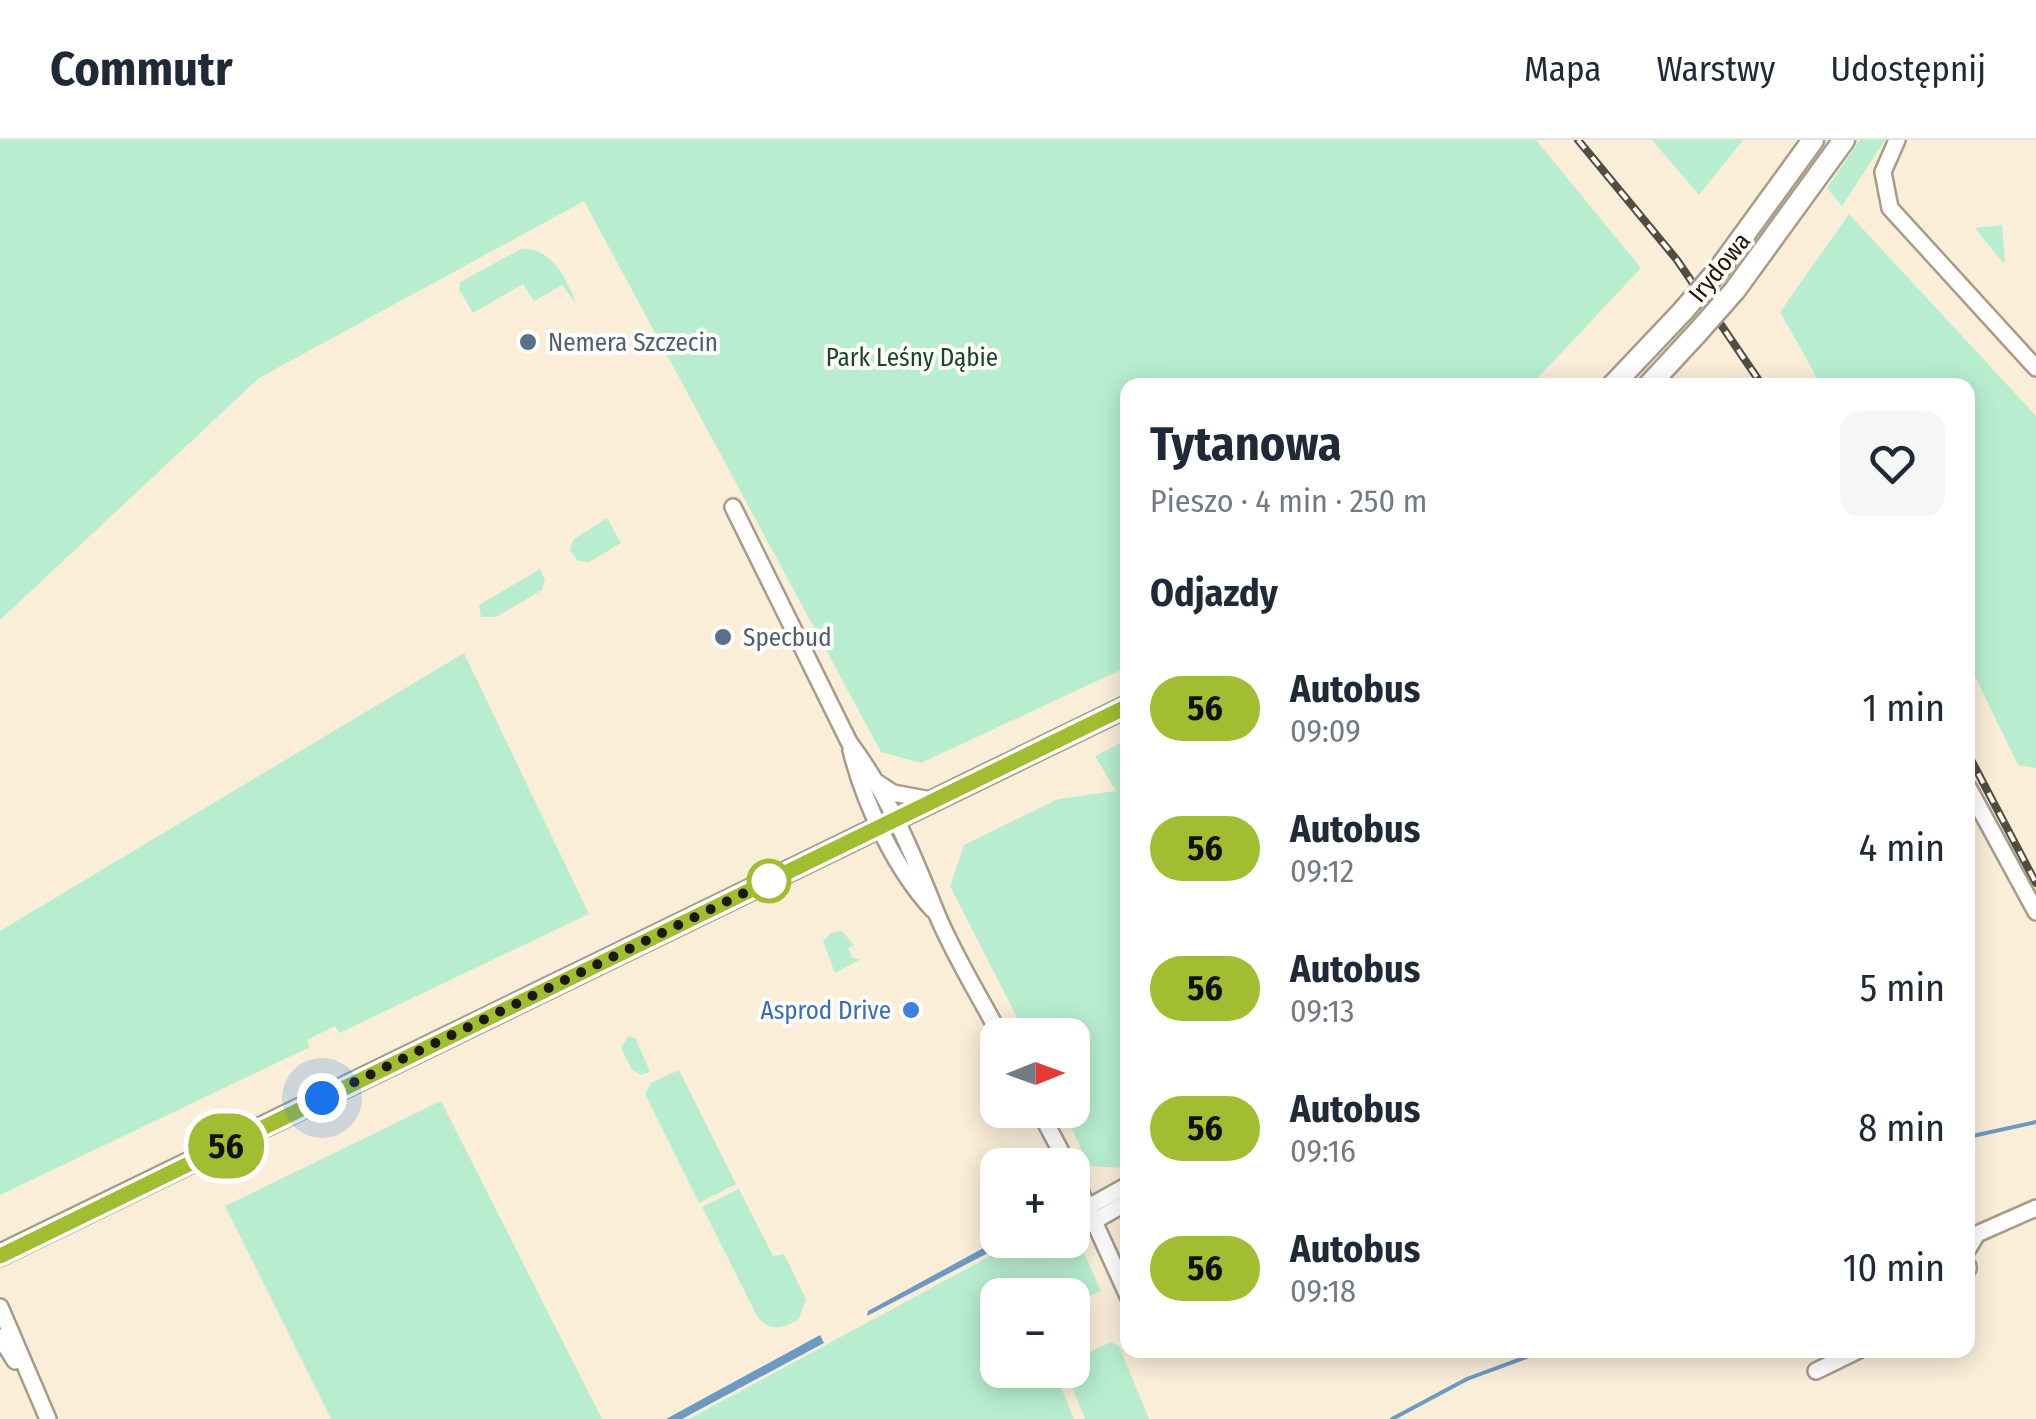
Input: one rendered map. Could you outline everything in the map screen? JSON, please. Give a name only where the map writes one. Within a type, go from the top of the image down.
[{"type":"street","name":"Irydowa","points":[[1619,378],[1720,268],[1813,140]]},
{"type":"street","name":"Irydowa","points":[[1655,378],[1734,290],[1844,140]]},
{"type":"street","points":[[1897,140],[1886,158],[1883,179],[1888,202],[1898,220],[2036,368]]},
{"type":"street","points":[[733,507],[849,742],[874,777],[893,793],[935,800]]},
{"type":"street","points":[[6,1249],[1120,710]]},
{"type":"street","points":[[849,742],[857,776],[889,823]]},
{"type":"street","points":[[874,777],[921,896],[936,913],[991,1018]]},
{"type":"street","points":[[1975,800],[2036,912]]},
{"type":"street","points":[[1093,1213],[1120,1191]]},
{"type":"street","points":[[1093,1213],[1120,1205]]},
{"type":"street","points":[[1090,1207],[1120,1277]]},
{"type":"street","points":[[1975,1238],[2036,1208]]},
{"type":"street","points":[[0,1306],[45,1413]]},
{"type":"street","points":[[0,1337],[45,1413]]},
{"type":"street","points":[[1816,1370],[1842,1358]]},
{"type":"green space","name":"Park Leśny Dąbie","points":[[0,140],[1536,140],[1641,268],[1538,378],[1120,378],[1120,670],[921,763],[881,752],[584,201],[259,378],[0,620]]},
{"type":"green space","points":[[1652,140],[1743,140],[1699,195]]},
{"type":"green space","points":[[1860,140],[1885,140],[1842,206],[1827,188]]},
{"type":"green space","points":[[1849,214],[2036,416],[2036,768],[2018,765],[1975,676],[1975,378],[1817,378],[1780,312]]},
{"type":"green space","points":[[2002,225],[2005,261],[2003,263],[1975,228]]},
{"type":"green space","points":[[521,249],[531,249],[549,258],[563,275],[576,304],[562,285],[534,301],[523,284],[473,313],[459,290],[460,282]]},
{"type":"green space","points":[[607,518],[621,543],[589,562],[578,561],[570,550],[573,540]]},
{"type":"green space","points":[[540,569],[545,580],[542,590],[496,617],[481,617],[479,605]]},
{"type":"green space","points":[[464,653],[589,914],[339,1033],[335,1026],[307,1040],[310,1047],[0,1195],[0,931]]},
{"type":"green space","points":[[1120,744],[1120,1168],[1090,1166],[1090,1148],[1081,1148],[1071,1128],[1090,1128],[1090,1018],[1017,1018],[950,886],[964,845],[1058,799],[1116,791],[1095,756]]},
{"type":"green space","points":[[842,931],[854,945],[848,948],[853,958],[861,959],[835,973],[823,941],[831,933]]},
{"type":"green space","points":[[628,1036],[636,1039],[650,1072],[641,1075],[632,1070],[621,1048]]},
{"type":"green space","points":[[679,1070],[736,1184],[699,1203],[645,1094],[651,1083]]},
{"type":"green space","points":[[441,1101],[602,1419],[331,1419],[225,1206]]},
{"type":"green space","points":[[739,1189],[773,1256],[784,1254],[806,1299],[799,1319],[788,1325],[772,1327],[757,1316],[702,1207]]},
{"type":"green space","points":[[987,1258],[1086,1258],[1101,1291],[1090,1296],[1090,1278],[980,1278],[980,1388],[1061,1388],[1074,1419],[689,1419]]},
{"type":"green space","points":[[1111,1342],[1119,1346],[1120,1358],[1124,1358],[1149,1419],[1085,1419],[1072,1388],[1090,1388],[1090,1351]]},
{"type":"water","points":[[980,1250],[980,1257],[867,1316],[868,1311]]},
{"type":"water","points":[[820,1335],[824,1343],[682,1419],[666,1419]]},
{"type":"waterway","points":[[1975,1135],[2036,1122]]},
{"type":"waterway","points":[[1392,1419],[1467,1379],[1523,1358]]},
{"type":"railway","points":[[1578,140],[1677,260],[1757,378]]},
{"type":"railway","points":[[1975,767],[2036,883]]},
{"type":"bus line","name":"56","points":[[0,1256],[1120,710]]},
{"type":"place","name":"Nemera Szczecin","points":[[528,342]]},
{"type":"place","name":"Specbud","points":[[723,637]]},
{"type":"place","name":"Asprod Drive","points":[[911,1010]]},
{"type":"route","points":[[322,1098],[772,880],[769,881]]}]
